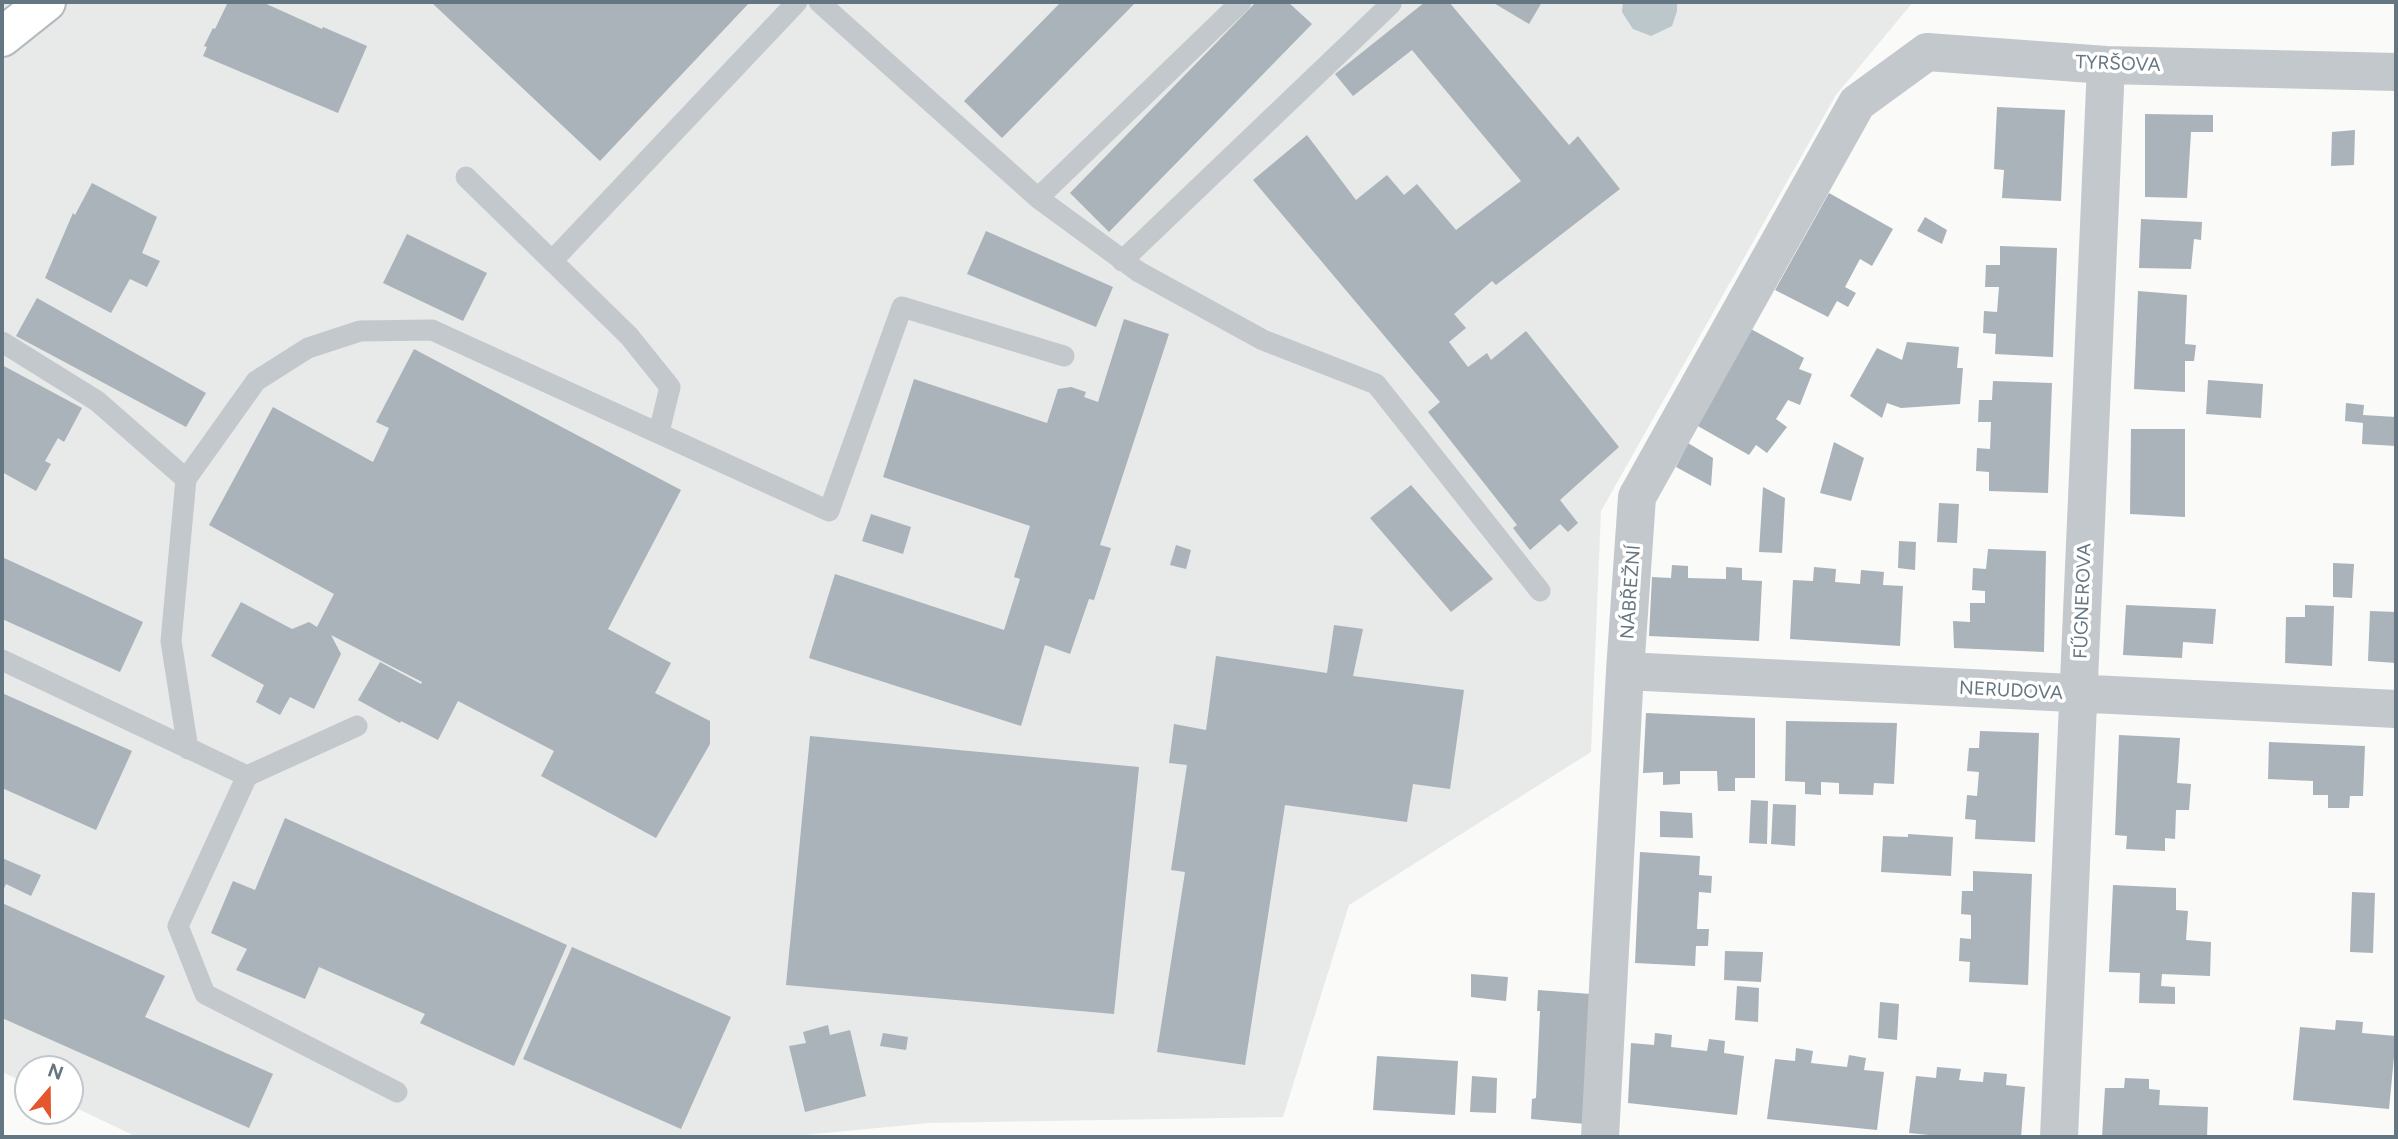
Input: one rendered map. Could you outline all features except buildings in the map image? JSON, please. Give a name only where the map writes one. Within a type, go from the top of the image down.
[{"type":"main road","points":[[2,37],[46,2]]},
{"type":"street","name":"TYRŠOVA","points":[[1857,103],[1927,52],[2106,65],[2396,72]]},
{"type":"street","name":"FŰGNEROVA","points":[[2059,1137],[2106,65]]},
{"type":"street","name":"NÁBŘEŽNÍ","points":[[1600,1137],[1637,497],[1857,103]]},
{"type":"street","name":"NERUDOVA","points":[[1625,671],[2396,709]]},
{"type":"lane","points":[[552,261],[797,2]]},
{"type":"lane","points":[[819,2],[1038,198],[1122,261],[1264,340],[1376,384],[1540,591]]},
{"type":"lane","points":[[1038,198],[1241,2]]},
{"type":"lane","points":[[1122,261],[1391,4],[1389,2]]},
{"type":"lane","points":[[466,177],[629,336],[670,387],[659,432]]},
{"type":"lane","points":[[188,749],[171,641],[186,479],[256,381],[308,348],[360,331],[432,330],[829,511],[902,307],[1064,356]]},
{"type":"lane","points":[[2,342],[97,401],[186,479]]},
{"type":"lane","points":[[2,660],[247,776]]},
{"type":"lane","points":[[357,726],[247,776],[178,926],[205,994],[397,1092]]},
{"type":"shaded area","points":[[2,2],[1913,2],[1836,95],[1601,511],[1591,752],[1349,905],[1283,1117],[929,1123],[784,1137],[137,1137],[84,1112],[84,1055],[14,1055],[14,1078],[2,1072]]},
{"type":"shaded area","points":[[1623,2],[1677,2],[1677,11],[1672,26],[1651,36],[1633,29],[1622,12]]}]
